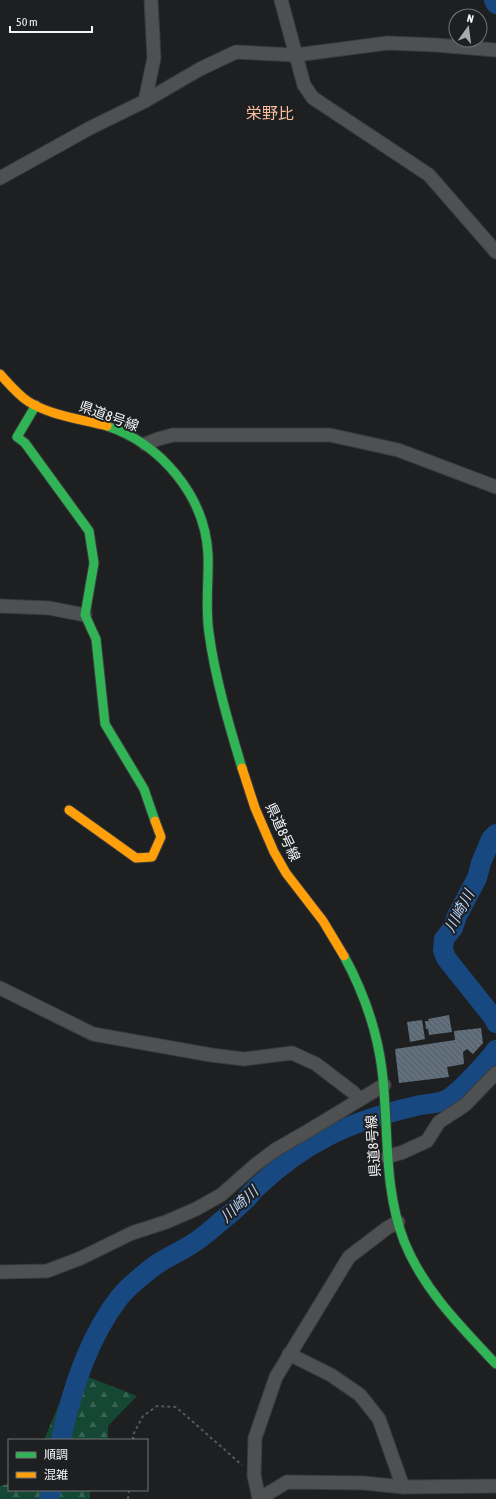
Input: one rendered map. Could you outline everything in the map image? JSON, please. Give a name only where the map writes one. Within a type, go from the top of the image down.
[{"type":"main road","name":"県道8号線","points":[[0,374],[23,398],[36,405],[115,429],[145,444],[179,477],[193,499],[202,522],[208,554],[207,615],[214,664],[244,774],[261,822],[277,856],[287,874],[309,902],[338,945],[358,985],[369,1013],[379,1052],[384,1085],[389,1181],[398,1222],[408,1249],[420,1273],[438,1300],[496,1364]]},
{"type":"main road","points":[[36,405],[17,437],[25,443],[89,531],[94,563],[85,615],[96,639],[105,724],[144,789],[161,837],[152,857],[136,858],[69,810]]},
{"type":"street","points":[[145,101],[154,58],[151,0]]},
{"type":"street","points":[[281,0],[304,85],[313,98],[429,175],[496,252]]},
{"type":"street","points":[[0,178],[90,128],[145,101],[200,69],[236,52],[296,55],[388,43],[496,50]]},
{"type":"street","points":[[145,444],[173,435],[330,435],[398,450],[496,487]]},
{"type":"street","points":[[0,606],[49,608],[85,615]]},
{"type":"street","points":[[0,988],[93,1034],[211,1055],[244,1059],[292,1053],[316,1064],[354,1093],[359,1100]]},
{"type":"street","points":[[387,1154],[403,1152],[427,1141],[439,1122],[464,1105],[496,1073]]},
{"type":"street","points":[[0,1272],[47,1271],[81,1258],[132,1232],[166,1222],[196,1209],[221,1195],[255,1165],[275,1150],[384,1085]]},
{"type":"street","points":[[398,1222],[387,1228],[349,1257],[276,1377],[255,1438],[254,1475],[259,1499],[287,1482],[364,1483],[403,1487],[496,1486]]},
{"type":"street","points":[[289,1354],[331,1375],[360,1395],[379,1420],[403,1487]]},
{"type":"path","points":[[133,1439],[133,1435],[143,1416],[157,1406],[176,1407],[254,1475]]},
{"type":"green space","points":[[73,1371],[137,1396],[108,1426],[108,1439],[44,1439]]},
{"type":"green space","points":[[8,1484],[8,1491],[90,1491],[90,1499],[0,1499],[0,1486]]},
{"type":"building","points":[[449,1015],[452,1032],[429,1035],[428,1029],[426,1029],[425,1021],[429,1021],[428,1019]]},
{"type":"building","points":[[422,1020],[425,1039],[410,1042],[407,1022]]},
{"type":"building","points":[[481,1028],[483,1043],[473,1054],[467,1049],[463,1052],[464,1064],[447,1067],[449,1077],[399,1083],[395,1049],[455,1040],[454,1031]]},
{"type":"waterway","points":[[494,0],[496,4]]},
{"type":"waterway","name":"川崎川","points":[[496,834],[491,839],[481,863],[477,878],[457,916],[453,928],[444,939],[443,950],[446,958],[493,1017],[496,1023]]},
{"type":"waterway","name":"川崎川","points":[[61,1439],[70,1403],[90,1347],[108,1313],[131,1285],[166,1258],[190,1245],[206,1234],[235,1210],[272,1173],[290,1159],[318,1141],[360,1122],[419,1105],[443,1101],[455,1093],[471,1078],[496,1050]]},
{"type":"waterway","name":"川崎川","points":[[49,1499],[51,1491]]},
{"type":"traffic: fast","points":[[36,405],[17,437],[25,443],[89,531],[94,563],[85,615],[96,639],[105,724],[144,789],[155,821]]},
{"type":"traffic: fast","points":[[107,426],[127,434],[145,445],[162,459],[177,475],[199,512],[205,533],[208,554],[207,613],[209,633],[223,701],[242,768]]},
{"type":"traffic: fast","points":[[344,956],[363,997],[377,1040],[384,1091],[390,1178],[397,1220],[404,1241],[412,1259],[432,1291],[444,1307],[496,1364]]},
{"type":"traffic: slow","points":[[0,374],[21,396],[38,407],[67,417],[107,426]]},
{"type":"traffic: slow","points":[[242,768],[255,808],[274,852],[286,873],[323,921],[344,956]]},
{"type":"traffic: slow","points":[[69,810],[136,858],[152,857],[161,837],[155,821]]},
{"type":"district","name":"栄野比","points":[[270,113]]}]
